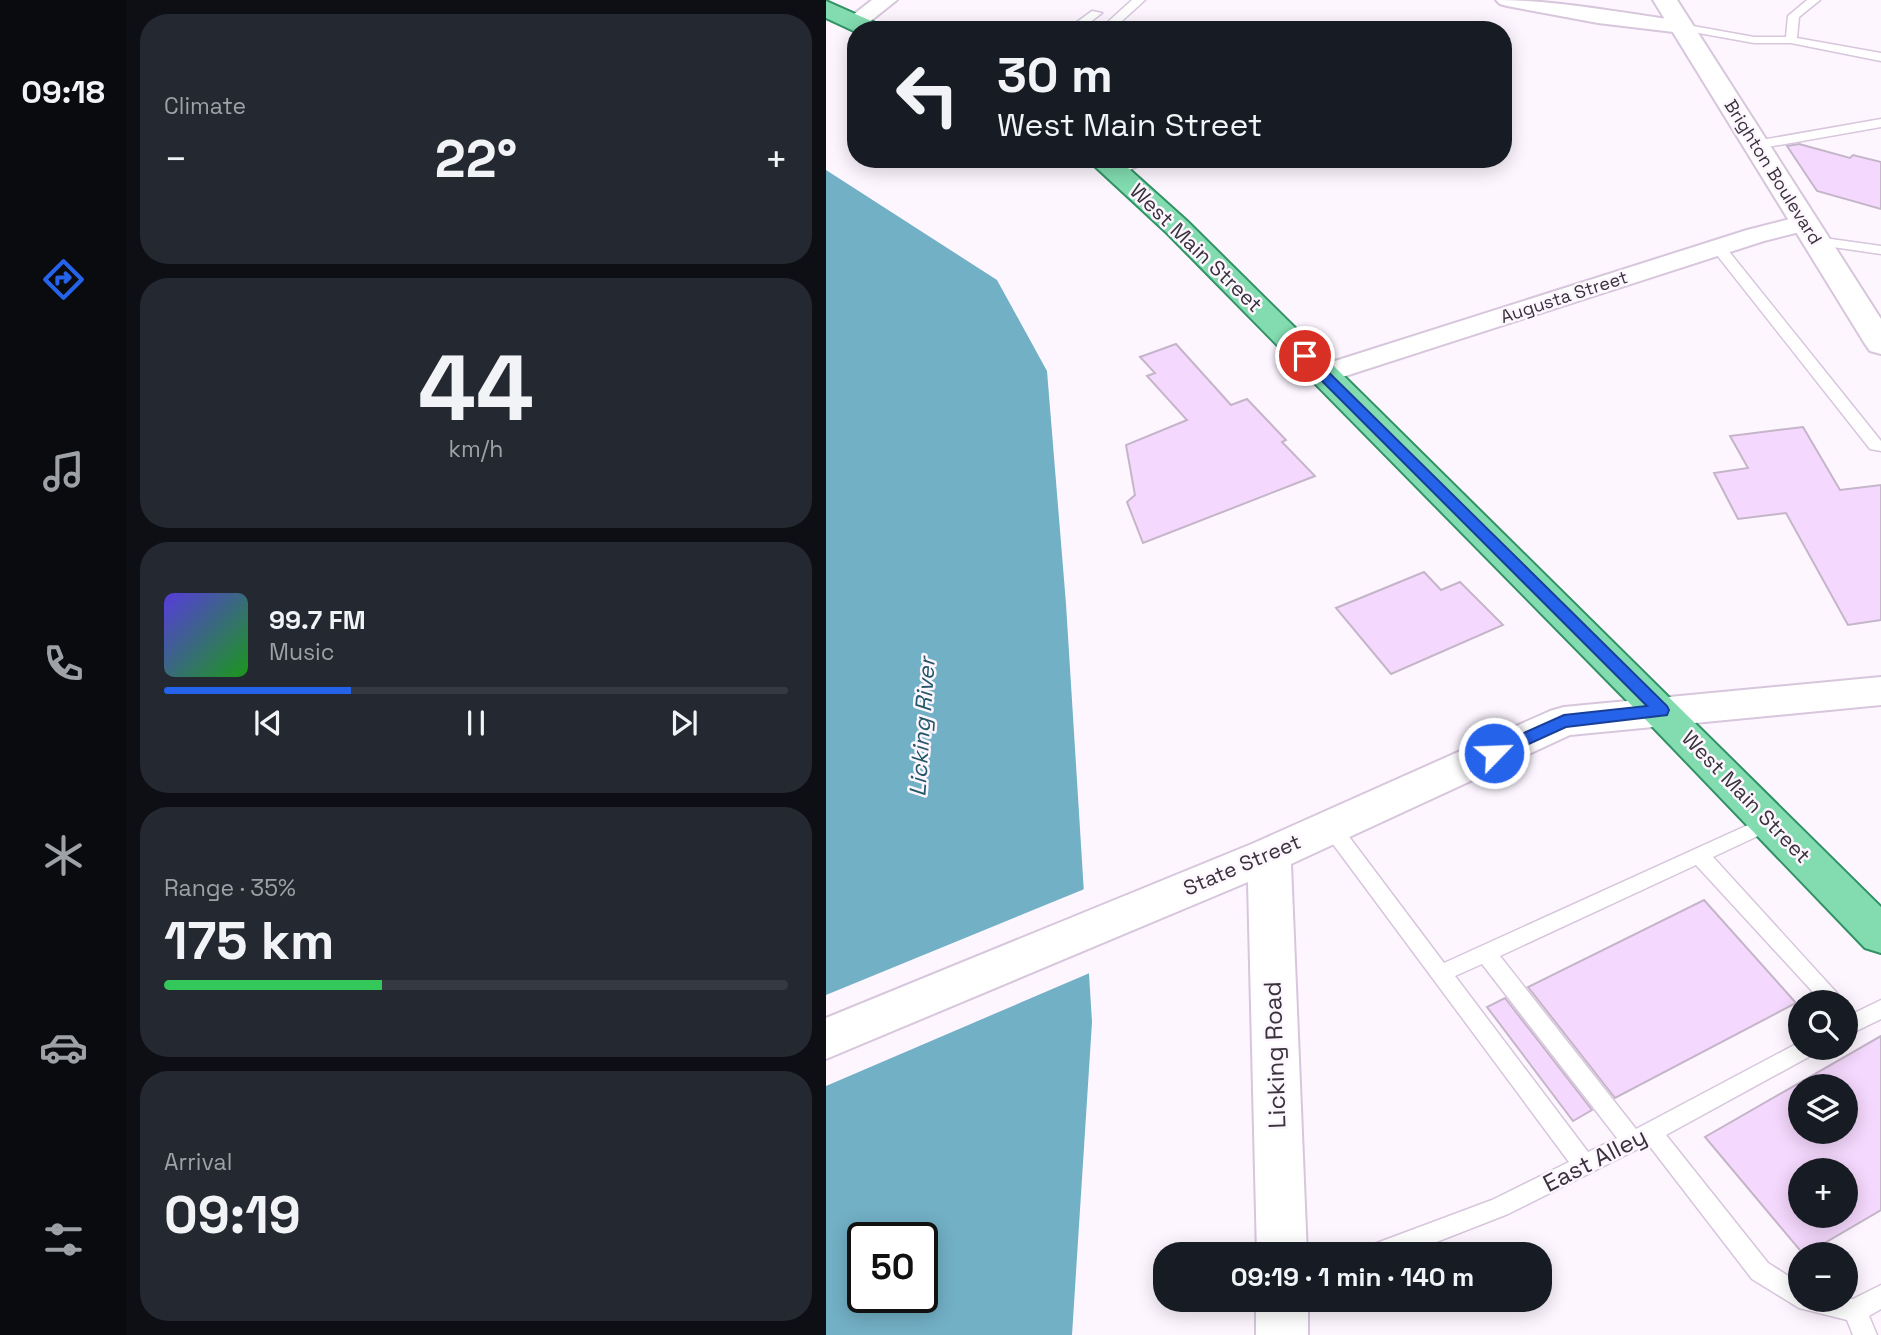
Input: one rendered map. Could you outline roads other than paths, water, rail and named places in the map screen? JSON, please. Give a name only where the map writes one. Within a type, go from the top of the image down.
[{"type":"main road","points":[[826,8],[853,21]]},
{"type":"main road","name":"West Main Street","points":[[1111,168],[1177,227],[1661,710],[1881,935]]},
{"type":"street","points":[[867,21],[886,0]]},
{"type":"street","points":[[1507,0],[1598,17],[1682,27]]},
{"type":"street","name":"Brighton Boulevard","points":[[1665,0],[1881,344]]},
{"type":"street","name":"Augusta Street","points":[[1323,374],[1718,247],[1812,232]]},
{"type":"street","name":"State Street","points":[[826,1039],[1269,855],[1564,721],[1881,691]]},
{"type":"street","name":"Licking Road","points":[[1269,855],[1282,1242]]},
{"type":"street","points":[[1282,1312],[1282,1335]]},
{"type":"lane","points":[[1115,21],[1139,0]]},
{"type":"lane","points":[[1791,40],[1794,16],[1814,0]]},
{"type":"lane","points":[[1085,21],[1096,13]]},
{"type":"lane","points":[[1682,27],[1754,40],[1791,40],[1881,57]]},
{"type":"lane","points":[[1756,145],[1881,123]]},
{"type":"lane","points":[[1812,232],[1881,250]]},
{"type":"lane","points":[[1718,247],[1875,446],[1881,446]]},
{"type":"lane","points":[[1442,973],[1770,822]]},
{"type":"lane","points":[[1331,827],[1584,1165]]},
{"type":"lane","points":[[1699,855],[1824,990]]},
{"type":"lane","points":[[1486,953],[1760,1271],[1788,1289]]},
{"type":"lane","points":[[1858,1018],[1881,1009]]},
{"type":"lane","name":"East Alley","points":[[1408,1242],[1500,1207],[1642,1136],[1788,1058]]},
{"type":"lane","points":[[1858,1309],[1881,1296]]},
{"type":"lane","points":[[1855,1312],[1866,1335]]},
{"type":"water","name":"Licking River","points":[[826,170],[997,280],[1047,371],[1066,604],[1092,1022],[1072,1335],[826,1335]]}]
